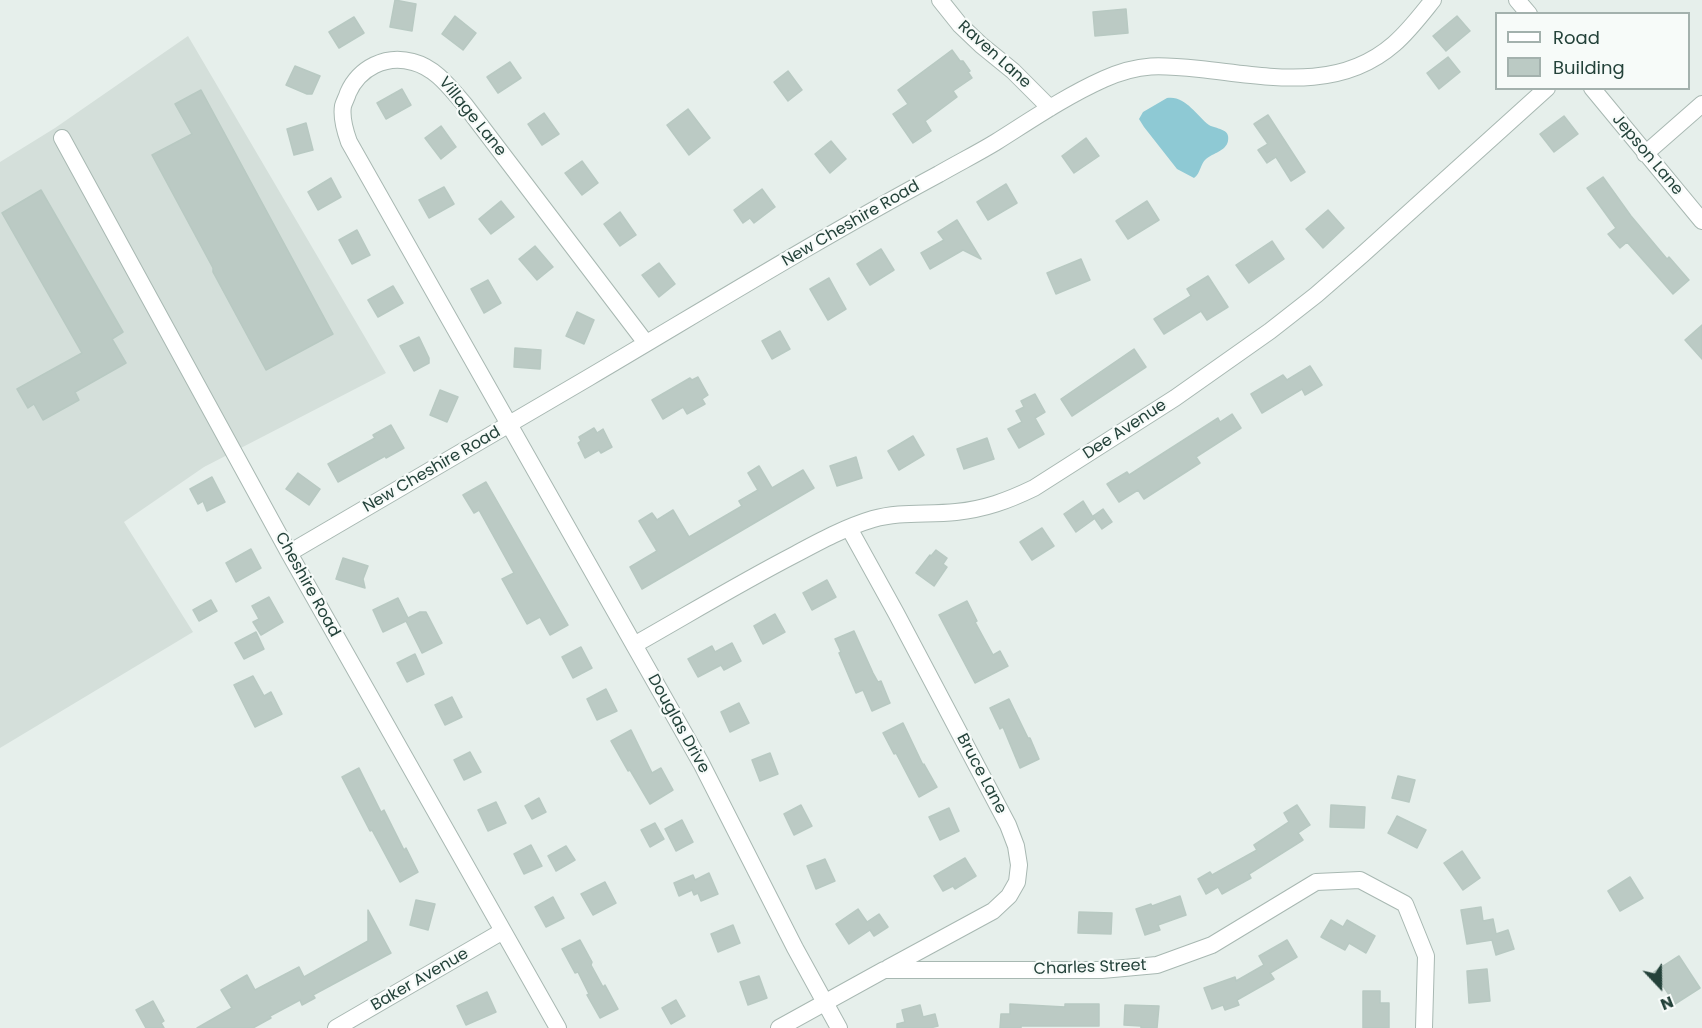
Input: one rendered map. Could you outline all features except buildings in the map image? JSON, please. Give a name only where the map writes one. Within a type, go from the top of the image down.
[{"type":"street","name":"Raven Lane","points":[[940,0],[960,25],[1013,71],[1050,108]]},
{"type":"street","name":"New Cheshire Road","points":[[289,553],[840,228],[993,144],[1050,108],[1104,79],[1152,65],[1287,78],[1321,77],[1345,72],[1371,61],[1393,45],[1433,0]]},
{"type":"street","points":[[1517,0],[1527,12]]},
{"type":"street","name":"Village Lane","points":[[509,425],[349,142],[344,125],[343,105],[351,87],[362,72],[378,63],[395,59],[413,62],[435,72],[465,105],[646,343]]},
{"type":"street","name":"Dee Avenue","points":[[634,645],[773,566],[849,528],[875,519],[902,514],[982,509],[1009,501],[1034,488],[1110,441],[1224,365],[1316,295],[1545,90]]},
{"type":"street","name":"Jepson Lane","points":[[1594,90],[1702,221]]},
{"type":"street","points":[[1645,153],[1702,104]]},
{"type":"street","name":"Cheshire Road","points":[[62,138],[289,553],[558,1028]]},
{"type":"street","name":"Douglas Drive","points":[[509,425],[701,763],[795,948],[839,1028]]},
{"type":"street","name":"Bruce Lane","points":[[849,528],[1008,825],[1020,865],[1017,882],[1009,896],[993,911],[884,970]]},
{"type":"street","name":"Charles Street","points":[[779,1028],[884,970],[1102,970],[1157,965],[1212,945],[1316,882],[1360,880],[1405,904],[1426,956],[1424,1028]]},
{"type":"street","name":"Baker Avenue","points":[[336,1028],[503,931]]},
{"type":"shaded area","points":[[188,36],[386,373],[204,467],[124,522],[193,632],[0,748],[0,162],[55,128]]},
{"type":"water","points":[[1167,98],[1185,103],[1209,125],[1227,134],[1228,141],[1225,147],[1206,159],[1194,178],[1177,169],[1139,119],[1143,112]]}]
